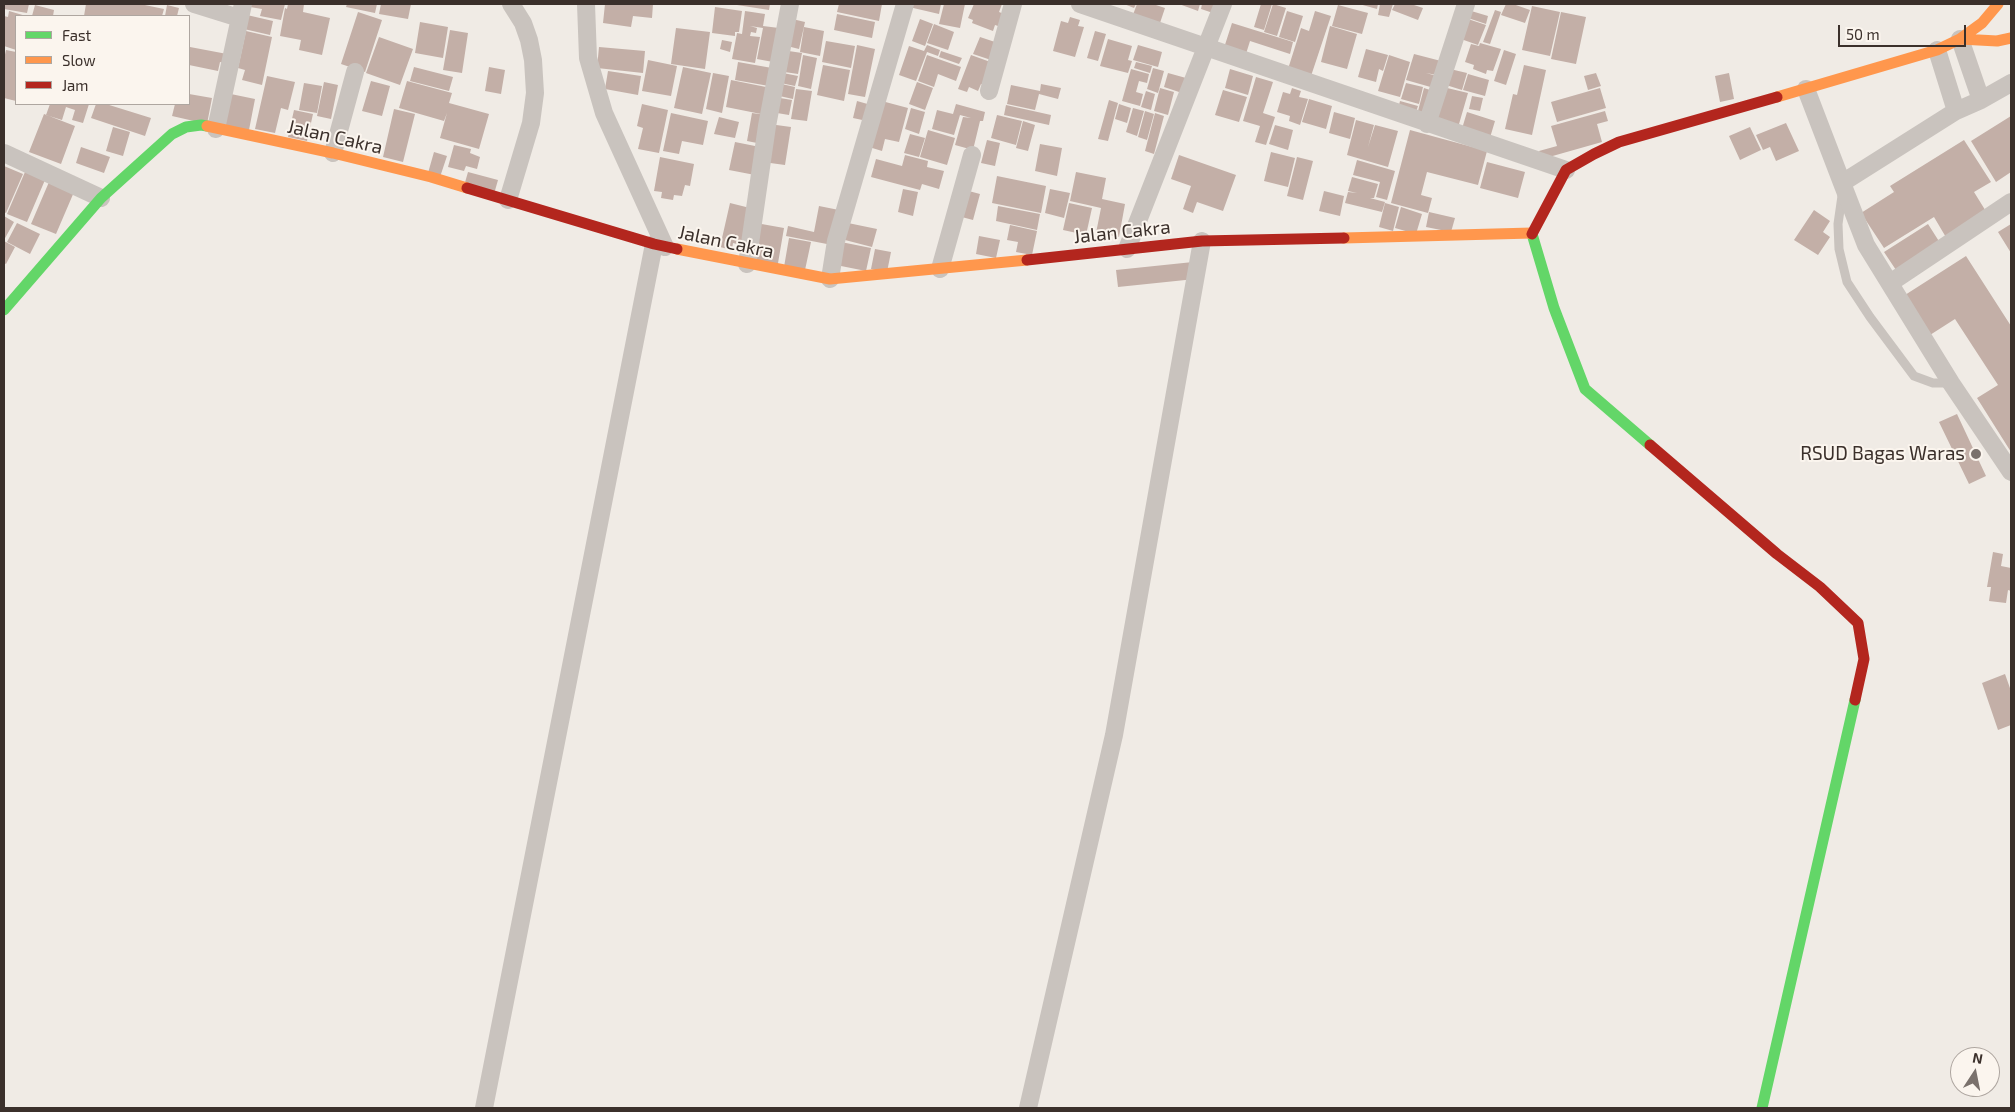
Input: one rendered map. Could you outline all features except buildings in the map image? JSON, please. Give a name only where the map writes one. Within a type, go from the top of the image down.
[{"type":"street","points":[[194,4],[241,11],[216,129]]},
{"type":"street","points":[[508,200],[531,123],[535,93],[533,60],[529,40],[523,23],[511,4]]},
{"type":"street","points":[[484,1108],[659,246],[604,113],[588,58],[586,4]]},
{"type":"street","points":[[747,264],[766,126],[790,4]]},
{"type":"street","points":[[830,279],[836,241],[905,4]]},
{"type":"street","points":[[988,92],[1013,4]]},
{"type":"street","points":[[1080,4],[1566,170]]},
{"type":"street","points":[[1127,249],[1223,4]]},
{"type":"street","points":[[1427,124],[1466,4]]},
{"type":"street","points":[[1762,1108],[1864,660],[1858,623],[1820,587],[1777,554],[1585,388],[1554,308],[1532,233],[1566,170],[1594,154],[1619,142],[1937,50],[1960,39],[1982,23],[1998,4]]},
{"type":"street","points":[[1960,39],[1997,41],[2011,38]]},
{"type":"street","points":[[1960,39],[1982,100]]},
{"type":"street","points":[[1937,50],[1956,111]]},
{"type":"street","points":[[333,153],[355,72]]},
{"type":"street","points":[[1842,183],[1956,111],[1982,100],[2011,83]]},
{"type":"street","points":[[1806,89],[1866,245],[1950,383],[2011,472]]},
{"type":"street","name":"Jalan Cakra","points":[[4,310],[101,198],[172,134],[186,127],[201,125],[333,153],[431,177],[659,246],[830,279],[1202,241],[1532,233]]},
{"type":"street","points":[[4,153],[101,198]]},
{"type":"street","points":[[940,269],[972,154]]},
{"type":"street","points":[[1890,283],[2011,202]]},
{"type":"street","points":[[1028,1108],[1114,735],[1202,241]]},
{"type":"lane","points":[[1842,183],[1838,224],[1839,249],[1847,282],[1870,317],[1914,376],[1932,383],[1950,383]]},
{"type":"traffic: fast","points":[[4,310],[101,198],[172,134],[186,127],[207,126]]},
{"type":"traffic: fast","points":[[1532,234],[1554,308],[1585,389],[1650,445]]},
{"type":"traffic: fast","points":[[1762,1108],[1855,700]]},
{"type":"traffic: slow","points":[[1777,97],[1937,50],[1960,39],[1982,23],[1998,4]]},
{"type":"traffic: slow","points":[[1960,39],[1997,41],[2011,38]]},
{"type":"traffic: slow","points":[[207,126],[333,153],[431,177],[467,188]]},
{"type":"traffic: slow","points":[[1344,238],[1532,233]]},
{"type":"traffic: slow","points":[[677,249],[830,279],[1027,260]]},
{"type":"traffic: jam","points":[[1532,234],[1566,170],[1594,154],[1619,142],[1777,97]]},
{"type":"traffic: jam","points":[[467,188],[654,244],[677,249]]},
{"type":"traffic: jam","points":[[1027,260],[1202,241],[1344,238]]},
{"type":"traffic: jam","points":[[1650,445],[1777,554],[1820,587],[1858,623],[1864,659],[1855,700]]},
{"type":"place","name":"RSUD Bagas Waras","points":[[1976,454]]}]
